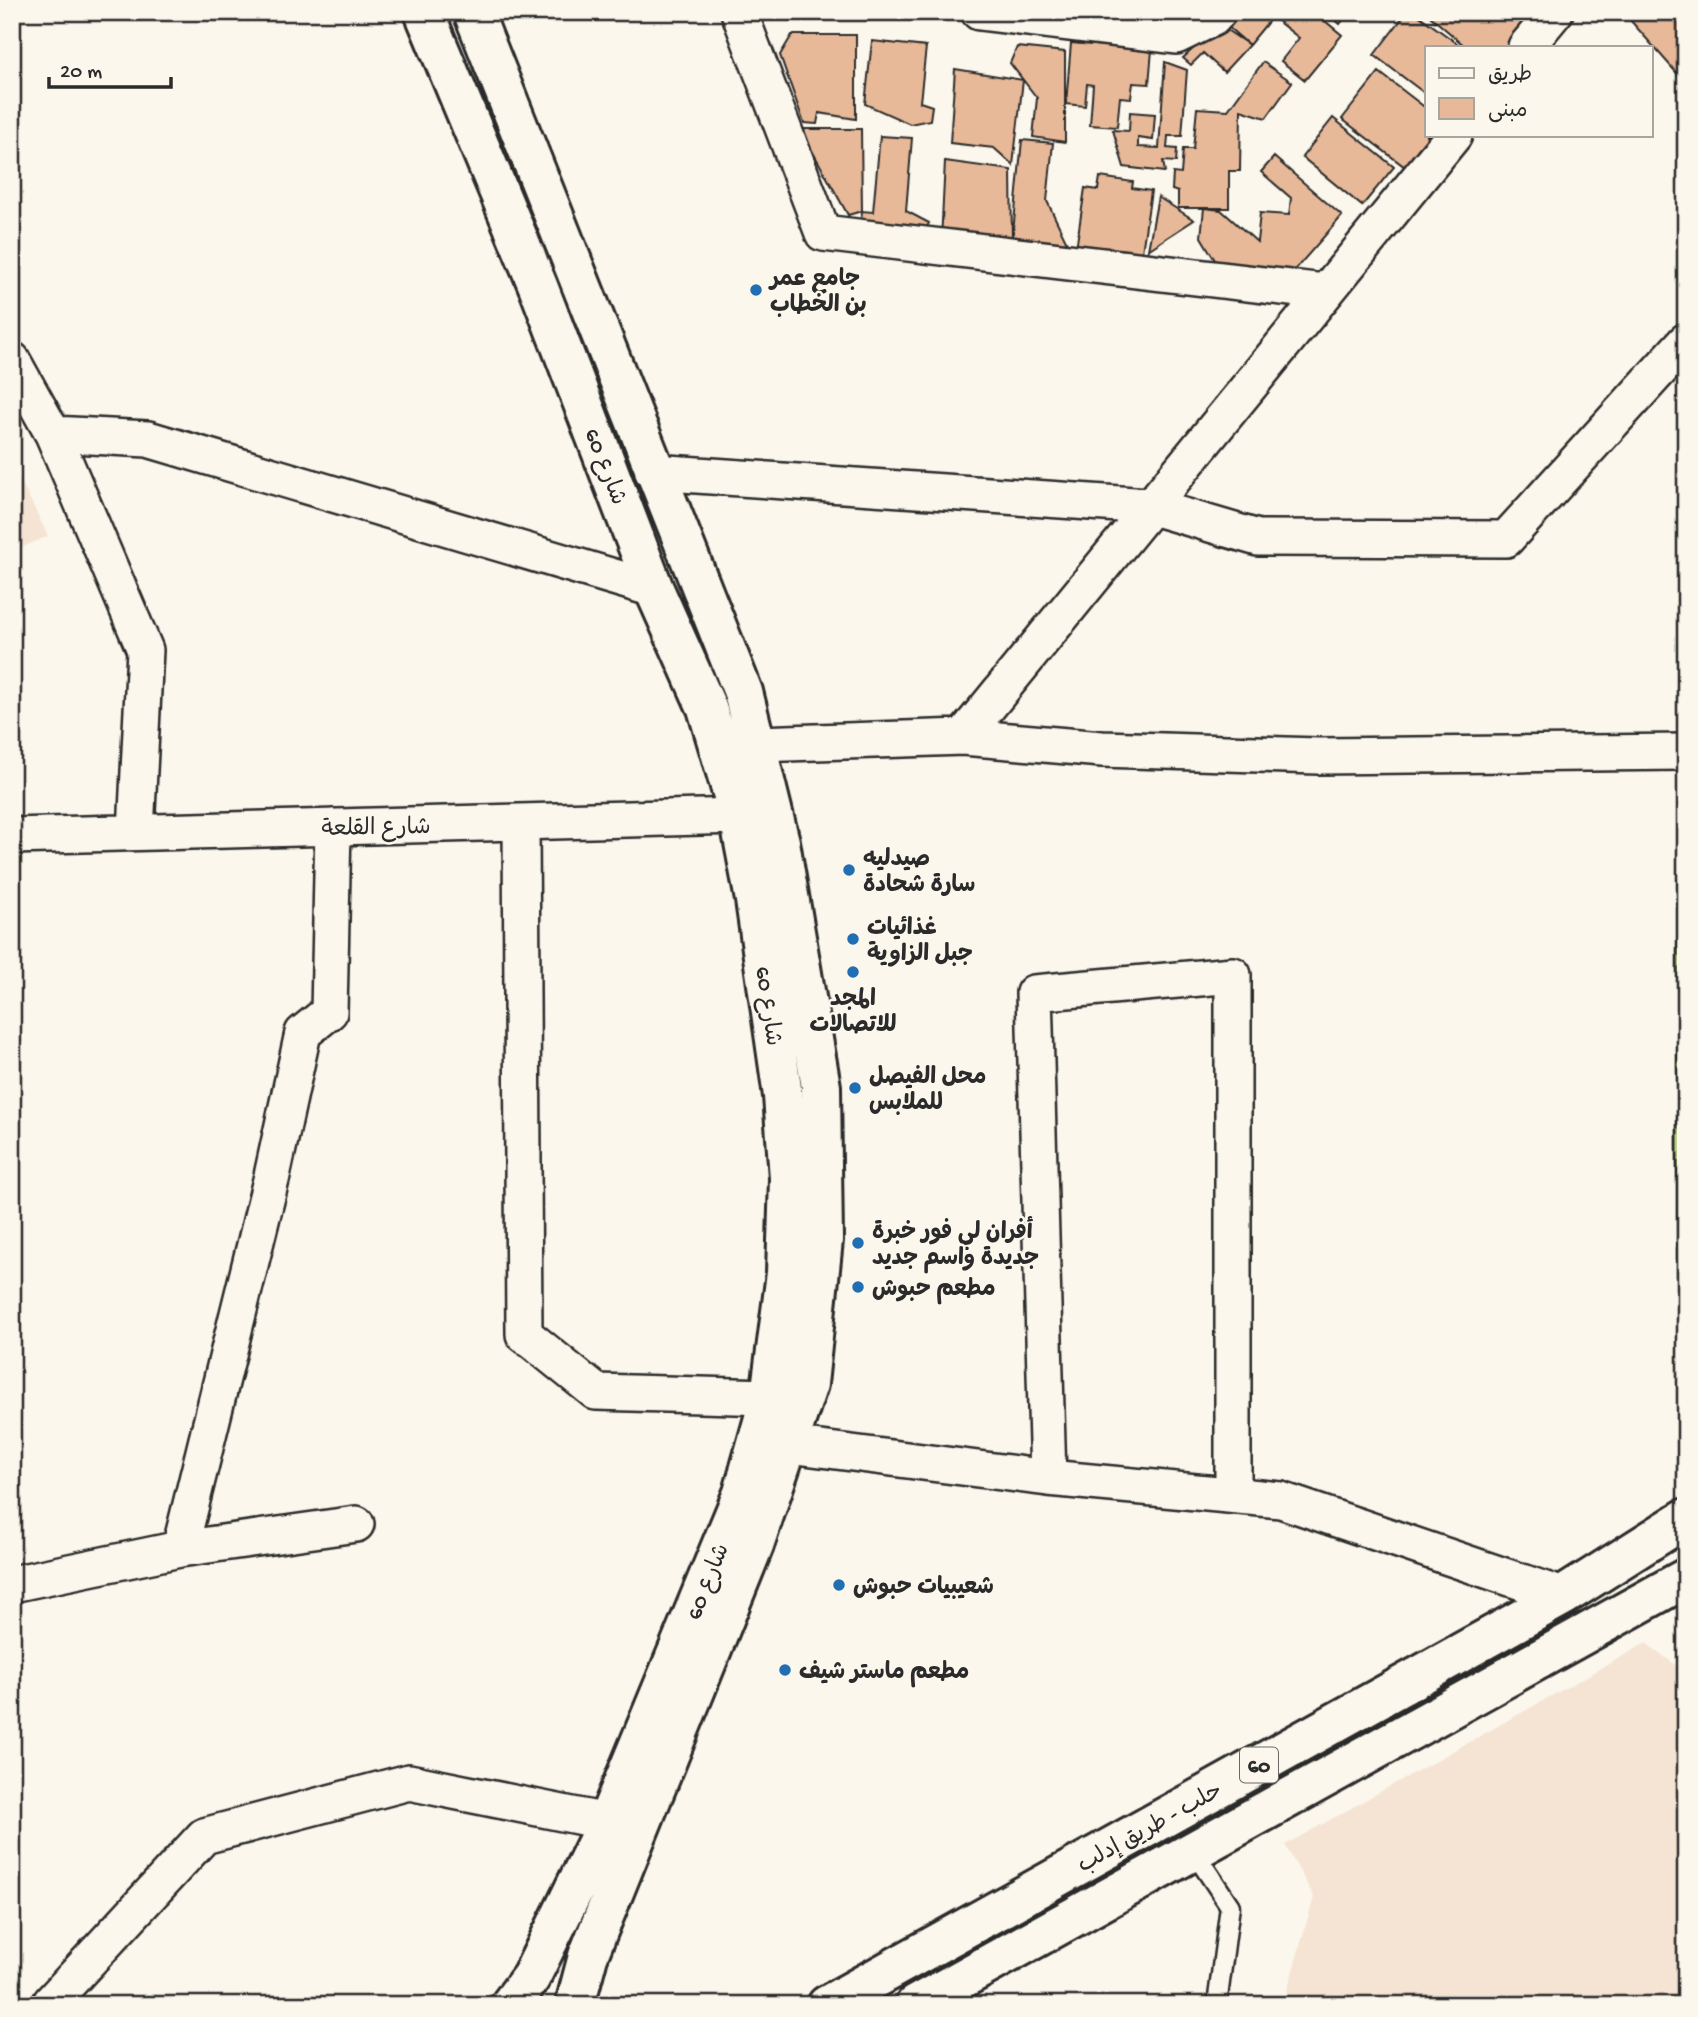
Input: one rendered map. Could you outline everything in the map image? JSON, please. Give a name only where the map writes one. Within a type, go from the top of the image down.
[{"type":"main road","name":"شارع 60","points":[[424,12],[538,286],[654,589],[707,708],[739,816],[782,1083],[789,1178],[786,1273],[770,1397],[743,1493],[607,1822],[531,1977],[510,2005]]},
{"type":"main road","name":"شارع 60","points":[[473,12],[653,472],[743,692],[780,842],[821,1087],[823,1240],[808,1384],[754,1545],[588,1956],[575,2005]]},
{"type":"main road","name":"حلب - طريق إدلب","points":[[827,2005],[1563,1596],[1686,1518]]},
{"type":"main road","name":"حلب - طريق إدلب","points":[[915,2005],[1686,1578]]},
{"type":"street","points":[[738,12],[823,233],[1324,292]]},
{"type":"street","points":[[979,12],[1039,16],[1176,36],[1213,18],[1218,12]]},
{"type":"street","points":[[1527,46],[1555,12]]},
{"type":"street","points":[[963,737],[1453,136]]},
{"type":"street","points":[[653,472],[1149,506],[1258,538],[1506,539],[1686,341]]},
{"type":"street","points":[[12,360],[52,434],[145,650],[136,832]]},
{"type":"street","points":[[52,434],[148,439],[654,589]]},
{"type":"street","points":[[757,744],[963,737],[1102,749],[1318,757],[1686,752]]},
{"type":"street","name":"شارع القلعة","points":[[12,836],[739,816]]},
{"type":"street","points":[[521,823],[524,1334],[596,1392],[770,1397]]},
{"type":"street","points":[[180,1549],[272,1177],[303,1033],[329,1012],[333,827]]},
{"type":"street","points":[[1048,1478],[1034,993],[1233,975],[1233,1495]]},
{"type":"street","points":[[789,1445],[1048,1478],[1280,1500],[1563,1596]]},
{"type":"street","points":[[12,1584],[180,1549],[356,1524]]},
{"type":"street","points":[[51,2002],[204,1836],[409,1782],[607,1822]]},
{"type":"lane","points":[[1194,1852],[1230,1906],[1217,2005]]},
{"type":"shaded area","points":[[12,463],[48,536],[12,552]]},
{"type":"shaded area","points":[[1646,1643],[1686,1673],[1686,2005],[1283,2005],[1314,1897],[1285,1845]]},
{"type":"green space","points":[[1678,880],[1686,880],[1686,1297],[1677,1301]]},
{"type":"building","points":[[1108,12],[1187,12],[1178,21]]},
{"type":"building","points":[[1226,12],[1314,12],[1342,35],[1305,80],[1281,61],[1299,38],[1272,17],[1249,45],[1220,20]]},
{"type":"building","points":[[1326,12],[1349,12],[1340,24]]},
{"type":"building","points":[[1407,12],[1414,12],[1461,46],[1425,46],[1425,93],[1374,55]]},
{"type":"building","points":[[1433,12],[1524,12],[1533,20],[1511,46],[1465,46],[1430,16]]},
{"type":"building","points":[[1623,12],[1686,12],[1686,75],[1682,79]]},
{"type":"building","points":[[1219,25],[1249,45],[1224,72],[1203,53],[1191,65],[1183,58]]},
{"type":"building","points":[[792,35],[856,35],[856,119],[819,113],[817,124],[804,123],[780,55]]},
{"type":"building","points":[[872,41],[926,47],[920,102],[932,106],[930,120],[910,124],[865,104]]},
{"type":"building","points":[[1071,43],[1152,50],[1149,84],[1133,83],[1131,98],[1120,97],[1117,127],[1090,125],[1093,85],[1087,84],[1085,106],[1066,104]]},
{"type":"building","points":[[1017,47],[1065,52],[1065,142],[1033,137],[1037,98],[1010,63]]},
{"type":"building","points":[[1165,62],[1187,70],[1182,136],[1168,136],[1167,148],[1177,149],[1176,162],[1163,161],[1165,172],[1124,167],[1113,130],[1129,131],[1130,112],[1155,114],[1153,140],[1138,138],[1138,147],[1159,148]]},
{"type":"building","points":[[1263,62],[1292,82],[1266,118],[1241,110],[1240,171],[1229,171],[1229,208],[1178,208],[1178,192],[1172,190],[1173,173],[1181,174],[1183,149],[1193,149],[1197,108],[1228,110]]},
{"type":"building","points":[[955,69],[1023,80],[1013,165],[994,148],[950,143]]},
{"type":"building","points":[[1379,72],[1425,107],[1425,136],[1436,136],[1409,170],[1342,119]]},
{"type":"building","points":[[1333,118],[1394,167],[1362,206],[1302,157]]},
{"type":"building","points":[[800,129],[861,129],[862,211],[848,215]]},
{"type":"building","points":[[880,136],[912,138],[906,211],[929,223],[921,237],[860,233],[862,211],[873,212]]},
{"type":"building","points":[[1022,140],[1053,143],[1047,201],[1070,249],[1012,243]]},
{"type":"building","points":[[1274,157],[1342,216],[1286,280],[1221,270],[1201,237],[1204,208],[1221,210],[1257,242],[1260,213],[1289,215],[1291,198],[1261,172]]},
{"type":"building","points":[[945,161],[1011,170],[1012,243],[941,241]]},
{"type":"building","points":[[1100,177],[1133,182],[1132,188],[1151,191],[1140,266],[1075,256],[1085,188],[1098,190]]},
{"type":"building","points":[[1158,197],[1194,220],[1148,250]]},
{"type":"place","name":"جامع عمر بن الخطاب","points":[[756,290]]},
{"type":"place","name":"صيدليه سارة شحادة","points":[[849,870]]},
{"type":"place","name":"غذائيات جبل الزاوية","points":[[853,939]]},
{"type":"place","name":"المجد للاتصالات","points":[[853,972]]},
{"type":"place","name":"محل الفيصل للملابس","points":[[855,1088]]},
{"type":"place","name":"أفران لي فور خبرة جديدة واسم جديد","points":[[858,1243]]},
{"type":"place","name":"مطعم حبوش","points":[[858,1287]]},
{"type":"place","name":"شعيبيات حبوش","points":[[839,1585]]},
{"type":"place","name":"مطعم ماستر شيف","points":[[785,1670]]}]
